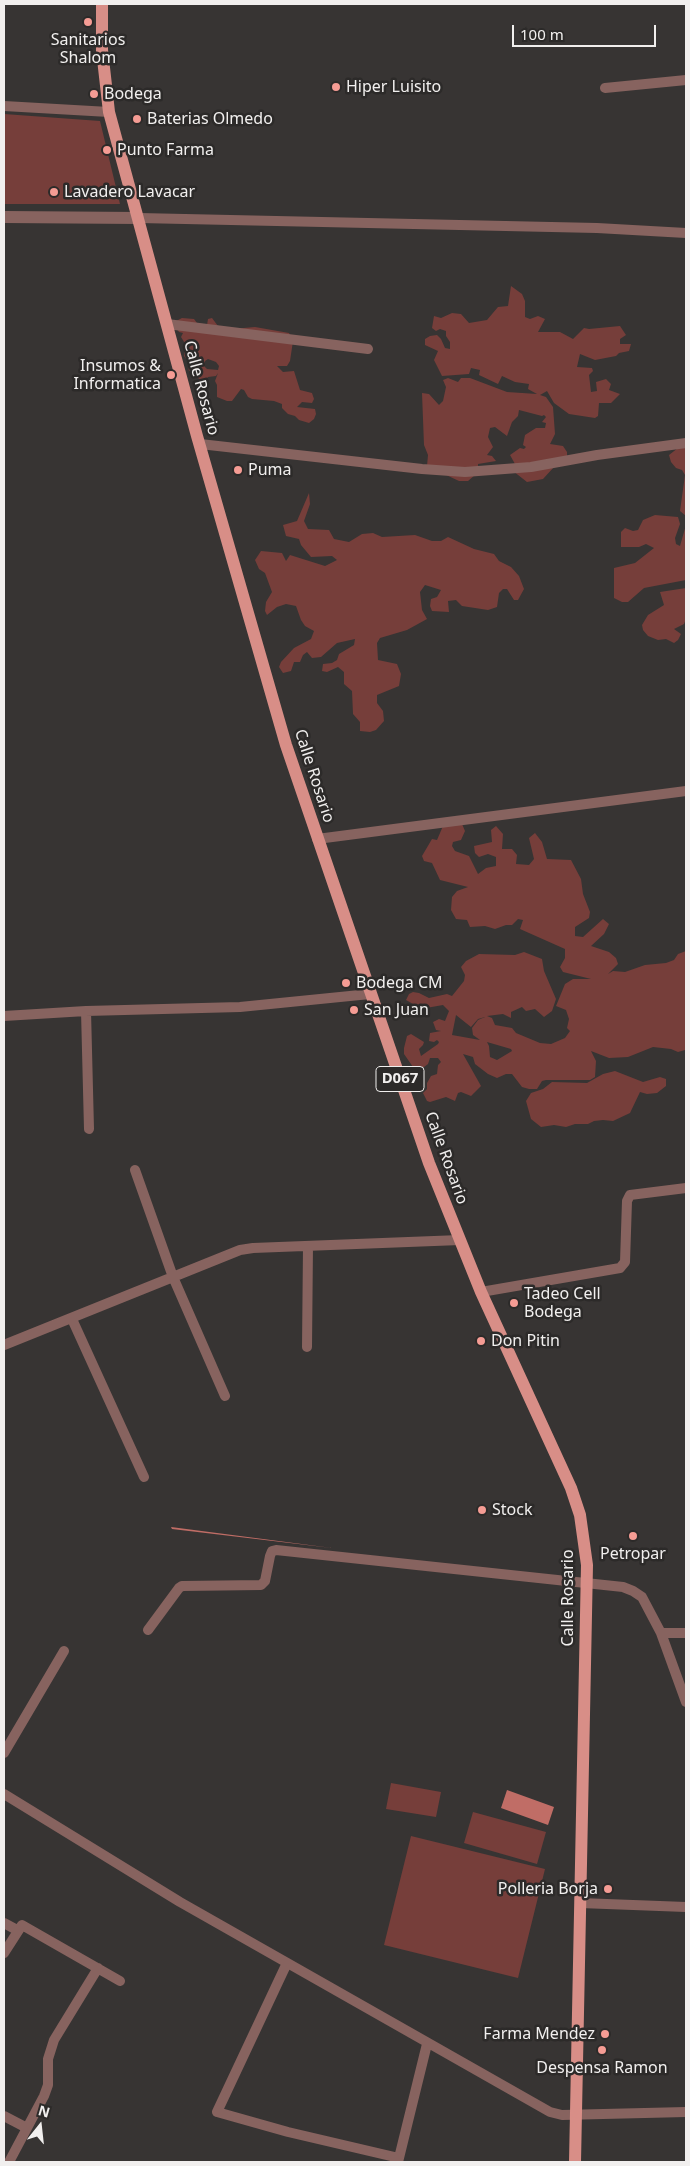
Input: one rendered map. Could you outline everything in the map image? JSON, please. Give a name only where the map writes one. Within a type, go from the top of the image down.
[{"type":"main road","name":"Calle Rosario","points":[[102,4],[102,50],[109,112],[200,444],[278,718],[317,839],[429,1163],[481,1292],[574,1495],[580,1516],[586,1583],[575,2162]]},
{"type":"street","points":[[605,88],[686,80]]},
{"type":"street","points":[[4,106],[109,112]]},
{"type":"street","points":[[4,217],[139,218],[597,228],[686,233]]},
{"type":"street","points":[[167,324],[368,350]]},
{"type":"street","points":[[200,444],[422,469],[466,472],[531,467],[597,455],[686,443]]},
{"type":"street","points":[[317,839],[686,791]]},
{"type":"street","points":[[4,1016],[86,1011],[240,1007],[370,994]]},
{"type":"street","points":[[86,1011],[89,1129]]},
{"type":"street","points":[[135,1170],[173,1276],[225,1396]]},
{"type":"street","points":[[481,1292],[620,1268],[625,1262],[627,1201],[630,1194],[686,1188]]},
{"type":"street","points":[[4,1345],[240,1250],[460,1240]]},
{"type":"street","points":[[307,1347],[308,1246]]},
{"type":"street","points":[[72,1319],[144,1477]]},
{"type":"street","points":[[148,1630],[182,1586],[262,1585],[265,1581],[270,1556],[272,1551],[276,1550],[623,1587],[642,1597],[661,1633],[686,1702]]},
{"type":"street","points":[[661,1633],[686,1633]]},
{"type":"street","points":[[4,1753],[64,1651]]},
{"type":"street","points":[[4,1794],[149,1883],[427,2044],[550,2112],[562,2115],[686,2112]]},
{"type":"street","points":[[580,1903],[686,1907]]},
{"type":"street","points":[[4,1923],[17,1930]]},
{"type":"street","points":[[4,1953],[17,1930],[22,1925],[120,1981]]},
{"type":"street","points":[[287,1962],[216,2112],[399,2160],[427,2044]]},
{"type":"street","points":[[9,2162],[46,2090],[48,2059],[54,2040],[98,1968]]},
{"type":"street","points":[[4,2116],[27,2128]]},
{"type":"shaded area","points":[[4,114],[100,121],[120,204],[4,204]]},
{"type":"shaded area","points":[[511,286],[522,294],[525,301],[525,317],[530,319],[538,316],[545,319],[538,332],[560,332],[573,339],[584,328],[620,326],[626,335],[620,339],[620,344],[631,344],[629,351],[619,353],[616,356],[595,360],[580,354],[577,367],[592,368],[593,371],[589,375],[591,392],[597,391],[596,382],[606,379],[611,384],[609,390],[620,394],[611,403],[599,403],[598,416],[595,418],[569,414],[554,403],[547,391],[540,395],[546,397],[553,407],[555,434],[550,444],[563,446],[567,452],[567,457],[543,479],[527,482],[513,471],[515,464],[510,455],[520,448],[524,449],[526,447],[523,445],[525,435],[536,428],[545,428],[546,423],[542,422],[546,417],[544,415],[519,410],[518,416],[512,422],[507,436],[495,427],[490,428],[488,437],[493,447],[487,455],[492,456],[496,461],[478,464],[478,471],[475,475],[468,481],[459,481],[427,466],[428,455],[424,445],[422,393],[429,394],[439,405],[443,401],[446,387],[443,380],[448,378],[458,382],[461,378],[470,378],[507,392],[537,394],[528,389],[529,384],[515,382],[502,376],[498,384],[479,375],[480,370],[471,368],[469,374],[442,376],[434,360],[438,351],[425,345],[425,339],[437,335],[445,348],[450,349],[450,342],[446,336],[446,331],[440,329],[436,331],[432,328],[434,316],[441,318],[452,313],[461,314],[469,323],[487,320],[498,307],[508,306]]},
{"type":"shaded area","points":[[182,318],[194,319],[197,323],[207,325],[208,319],[212,318],[221,330],[255,327],[289,333],[293,341],[290,361],[287,366],[277,366],[283,372],[294,371],[300,390],[312,393],[314,399],[312,403],[302,402],[297,407],[315,409],[314,419],[309,423],[299,420],[295,416],[288,414],[282,408],[282,404],[274,401],[252,399],[241,389],[232,401],[217,397],[215,381],[218,373],[216,376],[208,377],[204,382],[195,376],[198,371],[196,368],[189,371],[188,366],[191,364],[184,356],[185,351],[192,345],[186,345],[181,337],[183,333],[179,332],[175,326],[176,321]],"holes":[[[208,359],[216,362],[219,366],[218,370],[207,369],[204,366],[205,361]]]},
{"type":"shaded area","points":[[686,447],[686,516],[680,511],[685,475],[682,470],[676,468],[671,462],[669,455],[678,448]]},
{"type":"shaded area","points":[[309,493],[310,504],[304,521],[308,529],[329,530],[334,539],[349,542],[362,534],[373,533],[382,537],[415,535],[432,541],[441,541],[448,537],[474,549],[494,554],[499,561],[511,567],[519,576],[524,589],[518,600],[514,600],[507,589],[503,589],[499,593],[497,607],[488,610],[462,606],[456,600],[448,601],[449,612],[432,611],[430,606],[431,599],[437,597],[441,590],[425,585],[420,592],[422,610],[427,619],[407,630],[380,638],[377,643],[378,660],[397,664],[401,674],[399,686],[377,695],[377,703],[383,711],[384,721],[376,730],[370,732],[360,731],[360,722],[353,714],[352,691],[344,684],[344,672],[338,667],[327,672],[322,671],[323,664],[332,663],[337,660],[339,654],[354,645],[355,639],[337,643],[321,657],[312,658],[307,652],[303,655],[300,662],[294,662],[291,671],[283,673],[279,667],[281,662],[294,648],[311,639],[314,631],[305,626],[296,606],[286,604],[277,607],[267,615],[265,611],[266,602],[272,592],[265,573],[259,569],[255,560],[261,551],[282,553],[286,561],[290,555],[325,566],[337,560],[332,556],[311,557],[301,545],[299,539],[286,536],[283,525],[297,521]]},
{"type":"shaded area","points":[[655,515],[678,517],[680,524],[675,538],[676,544],[680,546],[686,525],[686,580],[644,588],[628,602],[622,602],[614,598],[614,568],[635,563],[654,548],[646,544],[639,547],[621,547],[621,532],[625,528],[633,531],[638,530],[643,520]]},
{"type":"shaded area","points":[[686,588],[686,619],[684,624],[674,629],[681,634],[678,640],[674,643],[666,639],[658,640],[648,636],[643,630],[642,625],[648,615],[664,605],[660,592]]},
{"type":"shaded area","points":[[462,824],[465,831],[461,840],[453,842],[452,846],[455,851],[469,856],[478,874],[486,868],[496,866],[496,857],[488,854],[479,857],[475,853],[474,846],[492,842],[491,830],[496,826],[503,834],[502,849],[512,849],[517,855],[516,864],[529,865],[534,859],[529,838],[535,833],[542,842],[547,859],[571,860],[581,879],[583,894],[590,912],[589,918],[575,927],[575,936],[583,937],[603,919],[609,924],[604,934],[591,946],[609,952],[616,958],[618,964],[608,974],[613,971],[625,972],[645,965],[666,963],[674,960],[678,954],[686,951],[685,1050],[678,1052],[671,1049],[653,1047],[628,1057],[609,1058],[591,1051],[596,1061],[595,1077],[590,1080],[546,1080],[542,1081],[537,1089],[522,1087],[512,1074],[506,1074],[497,1078],[488,1074],[475,1064],[473,1057],[463,1054],[481,1086],[471,1096],[461,1092],[458,1093],[455,1101],[446,1097],[430,1102],[427,1101],[423,1093],[427,1089],[427,1083],[431,1076],[437,1074],[438,1065],[441,1062],[438,1058],[430,1058],[428,1064],[424,1067],[413,1067],[404,1054],[404,1048],[407,1036],[411,1034],[424,1042],[419,1049],[421,1056],[438,1044],[437,1040],[434,1042],[429,1041],[430,1033],[441,1031],[436,1030],[433,1022],[439,1019],[445,1021],[449,1011],[443,1005],[426,1008],[413,1004],[406,1000],[409,994],[413,992],[419,993],[429,998],[447,994],[452,996],[464,981],[465,975],[461,967],[466,961],[479,954],[515,955],[524,952],[542,959],[544,971],[556,999],[552,1011],[544,1017],[535,1009],[526,1011],[522,1007],[511,1012],[511,1018],[503,1014],[487,1016],[492,1018],[495,1025],[512,1028],[516,1033],[540,1043],[551,1044],[565,1038],[570,1031],[567,1028],[569,1019],[566,1010],[556,1006],[565,984],[573,979],[591,979],[563,972],[560,967],[565,958],[565,949],[520,929],[523,920],[518,919],[512,925],[495,929],[485,926],[470,927],[467,920],[456,919],[451,910],[452,897],[457,891],[468,887],[440,880],[432,863],[424,861],[422,856],[432,839],[437,840],[443,826]],"holes":[[[456,1015],[471,1027],[478,1019],[485,1017],[478,1020],[472,1028],[473,1035],[480,1040],[452,1035]],[[487,1042],[511,1049],[512,1051],[497,1060],[490,1057]]]},
{"type":"shaded area","points":[[615,1071],[643,1082],[660,1077],[666,1079],[666,1086],[657,1093],[647,1094],[640,1092],[630,1113],[613,1121],[594,1121],[588,1124],[575,1124],[566,1127],[554,1125],[541,1127],[531,1119],[526,1101],[531,1093],[543,1089],[552,1082],[587,1083],[603,1074]]},
{"type":"shaded area","points":[[171,1527],[332,1548],[172,1529]]},
{"type":"shaded area","points":[[391,1783],[441,1792],[436,1817],[386,1809]]},
{"type":"shaded area","points":[[507,1790],[554,1807],[548,1825],[501,1808]]},
{"type":"shaded area","points":[[473,1812],[546,1832],[537,1864],[464,1843]]},
{"type":"shaded area","points":[[411,1836],[545,1869],[518,1978],[384,1945]]},
{"type":"place","name":"Sanitarios Shalom","points":[[88,22]]},
{"type":"place","name":"Hiper Luisito","points":[[336,87]]},
{"type":"place","name":"Bodega","points":[[94,94]]},
{"type":"place","name":"Baterias Olmedo","points":[[137,119]]},
{"type":"place","name":"Punto Farma","points":[[107,150]]},
{"type":"place","name":"Lavadero Lavacar","points":[[54,192]]},
{"type":"place","name":"Insumos & Informatica","points":[[171,375]]},
{"type":"place","name":"Puma","points":[[238,470]]},
{"type":"place","name":"Bodega CM","points":[[346,983]]},
{"type":"place","name":"San Juan","points":[[354,1010]]},
{"type":"place","name":"Tadeo Cell Bodega","points":[[514,1303]]},
{"type":"place","name":"Don Pitin","points":[[481,1341]]},
{"type":"place","name":"Stock","points":[[482,1510]]},
{"type":"place","name":"Petropar","points":[[633,1536]]},
{"type":"place","name":"Polleria Borja","points":[[608,1889]]},
{"type":"place","name":"Farma Mendez","points":[[605,2034]]},
{"type":"place","name":"Despensa Ramon","points":[[602,2050]]}]
